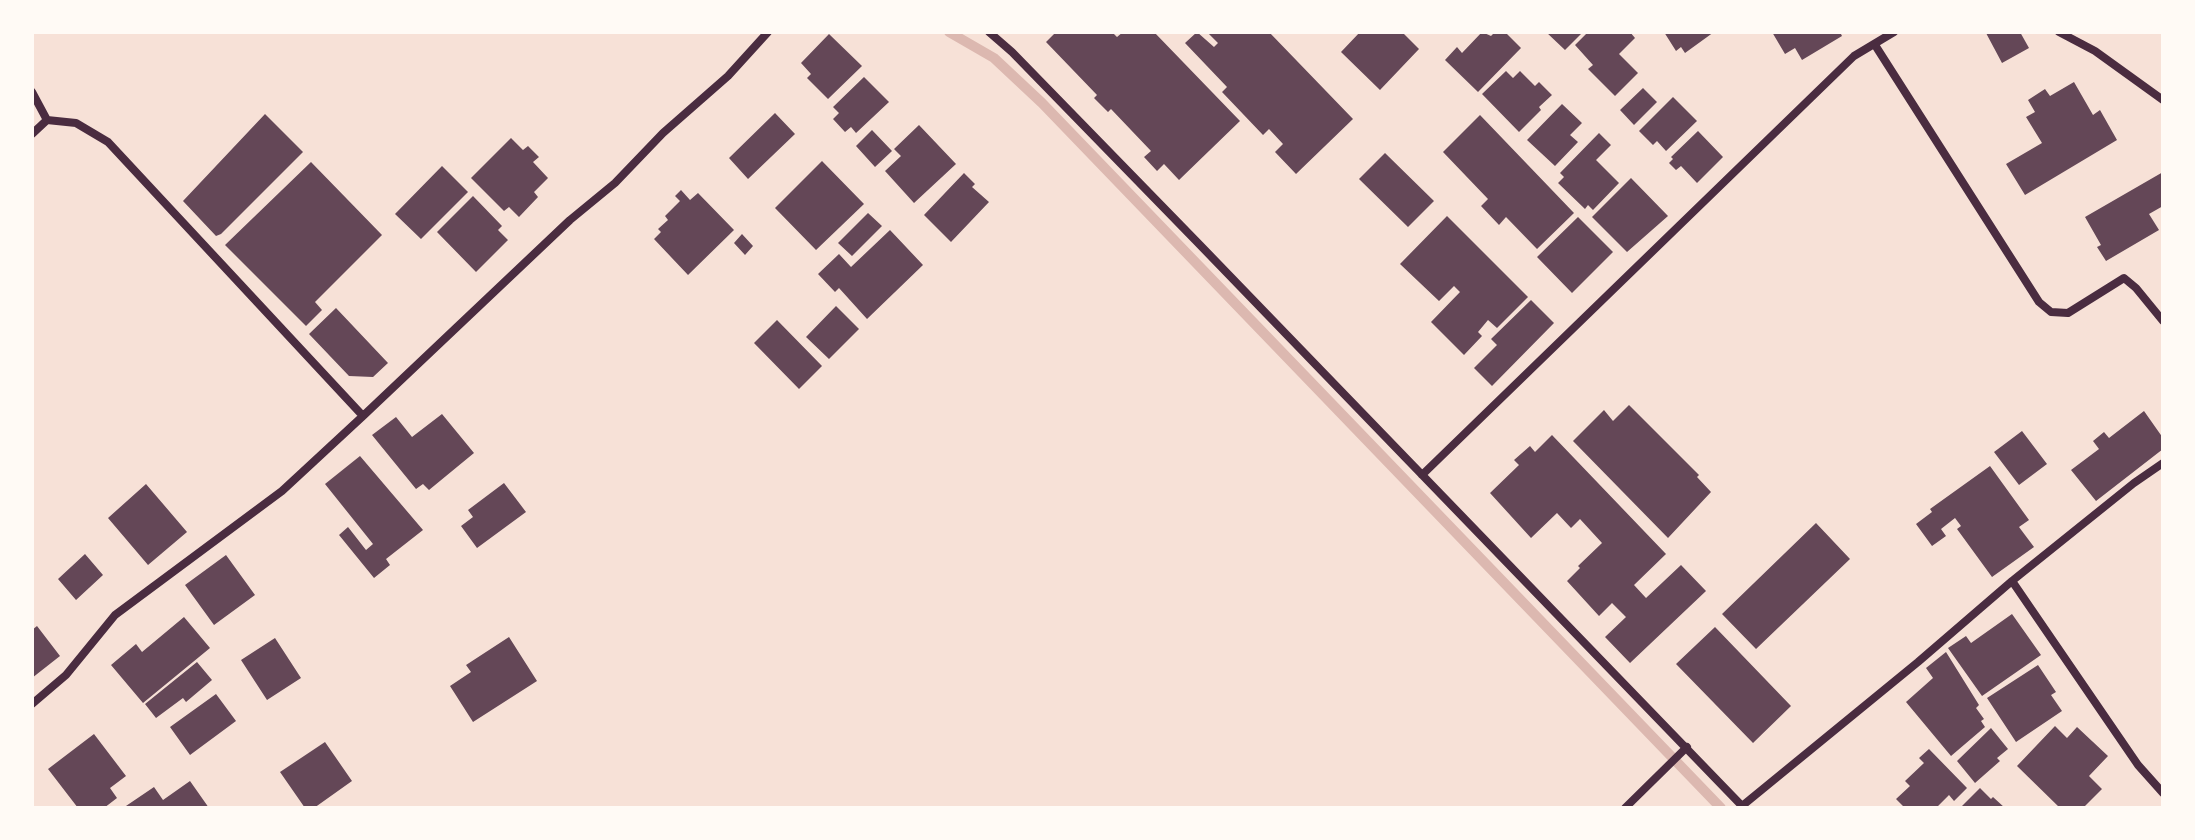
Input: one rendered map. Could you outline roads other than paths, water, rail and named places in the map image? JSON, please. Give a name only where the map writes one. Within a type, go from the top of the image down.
[{"type":"street","points":[[32,704],[66,675],[115,615],[282,491],[570,220],[615,183],[663,133],[728,76],[768,32]]},
{"type":"street","points":[[989,32],[1743,807],[2012,581],[2163,463]]},
{"type":"street","points":[[1422,475],[1854,56],[1894,32]]},
{"type":"street","points":[[2059,32],[2095,51],[2163,100]]},
{"type":"street","points":[[1875,45],[2039,302],[2051,312],[2068,313],[2124,278],[2163,321]]},
{"type":"street","points":[[32,92],[47,120]]},
{"type":"street","points":[[32,134],[47,120],[76,123],[108,142],[363,416]]},
{"type":"street","points":[[2012,581],[2138,765],[2163,793]]},
{"type":"street","points":[[1625,808],[1687,747]]},
{"type":"waterway","points":[[949,32],[994,58],[1042,103],[1721,808]]}]
